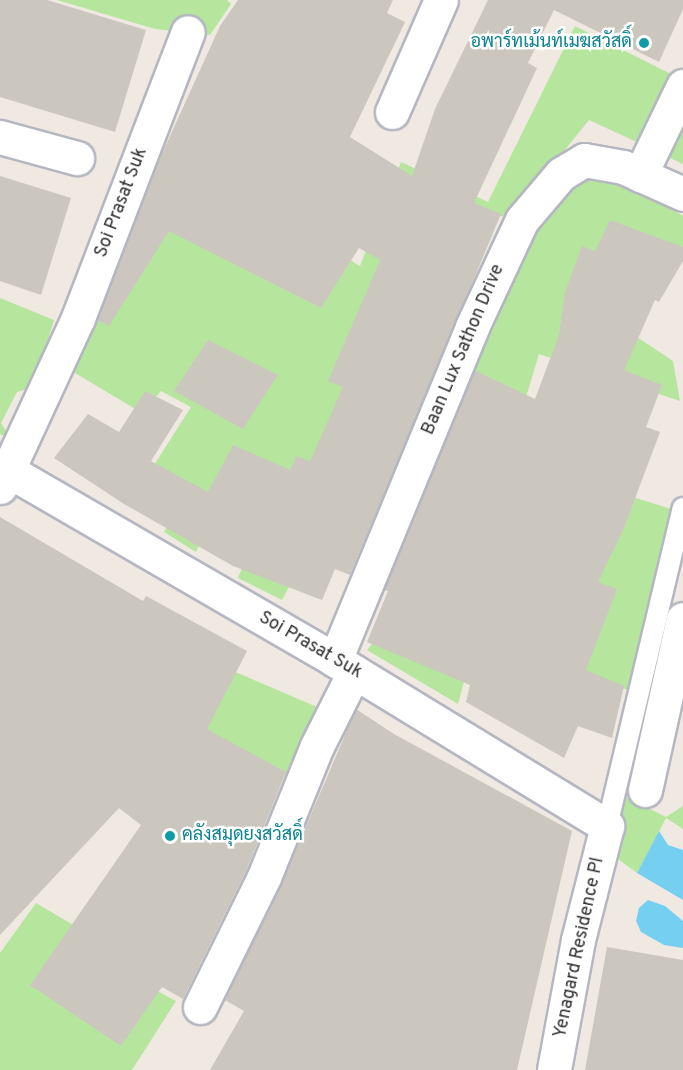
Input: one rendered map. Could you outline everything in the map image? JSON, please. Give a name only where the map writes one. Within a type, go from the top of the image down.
[{"type":"street","points":[[392,112],[441,0]]},
{"type":"street","name":"Soi Prasat Suk","points":[[188,32],[78,318],[5,479],[344,666],[607,826]]},
{"type":"street","points":[[640,175],[683,86]]},
{"type":"street","points":[[0,137],[77,158]]},
{"type":"street","name":"Baan Lux Sathon Drive","points":[[200,1007],[264,877],[318,746],[344,666],[472,327],[522,220],[561,174],[584,160],[623,167],[683,194]]},
{"type":"street","points":[[645,789],[683,620]]},
{"type":"street","name":"Yenagard Residence Pl","points":[[554,1070],[578,940],[607,826]]},
{"type":"lane","points":[[607,826],[683,508]]},
{"type":"green space","points":[[57,0],[227,0],[231,4],[210,35],[155,29]]},
{"type":"green space","points":[[575,26],[673,75],[641,144],[589,120],[513,214],[488,219],[282,600],[238,578],[259,524],[218,501],[196,552],[164,532],[192,486],[154,465],[191,407],[161,391],[142,413],[70,370],[157,148],[360,266],[401,162],[488,202]]},
{"type":"green space","points":[[683,127],[683,164],[668,157]]},
{"type":"green space","points":[[613,174],[683,216],[683,251],[581,300],[673,361],[680,401],[539,354],[523,407],[460,375],[553,200],[578,179]]},
{"type":"green space","points":[[0,298],[54,320],[33,387],[17,392],[1,423],[11,439],[0,434]]},
{"type":"green space","points":[[522,462],[671,509],[628,690],[584,676],[498,553],[458,704],[367,650]]},
{"type":"green space","points":[[226,668],[324,710],[294,780],[192,728]]},
{"type":"green space","points":[[626,797],[666,817],[683,806],[683,829],[666,818],[637,873],[614,856]]},
{"type":"green space","points":[[36,903],[109,946],[105,963],[176,1001],[132,1070],[0,1070],[0,953]]},
{"type":"water","points":[[659,831],[668,845],[683,850],[683,900],[637,873]]},
{"type":"water","points":[[648,900],[665,906],[683,921],[683,948],[664,945],[641,932],[636,921],[639,908]]},
{"type":"building","points":[[0,0],[47,0],[146,30],[115,132],[0,97]]},
{"type":"building","points":[[238,0],[393,0],[387,13],[405,22],[350,137],[412,176],[435,109],[488,0],[683,0],[683,9],[659,62],[554,10],[528,63],[537,68],[474,203],[501,214],[350,575],[335,569],[322,600],[233,566],[124,504],[54,458],[88,414],[119,432],[145,391],[183,410],[151,461],[208,492],[233,445],[290,470],[296,456],[310,461],[343,387],[328,381],[380,260],[359,248],[321,308],[169,231],[109,326],[97,320],[165,147],[220,26]]},
{"type":"building","points":[[0,176],[71,198],[41,295],[0,281]]},
{"type":"building","points":[[610,220],[683,247],[683,261],[659,302],[655,300],[624,370],[662,385],[646,427],[660,432],[624,528],[598,582],[617,589],[586,670],[624,686],[612,738],[578,726],[564,758],[466,702],[470,685],[367,642],[388,591],[384,590],[474,370],[535,399],[559,335],[565,292],[582,246],[595,251]]},
{"type":"building","points":[[208,340],[278,375],[243,429],[174,391]]},
{"type":"building","points":[[0,517],[143,601],[146,596],[247,651],[207,729],[286,772],[247,869],[183,999],[162,987],[121,1046],[30,985],[141,825],[119,808],[0,935]]},
{"type":"building","points":[[356,709],[394,734],[572,831],[517,1070],[210,1070],[244,1011],[225,1000],[281,885]]},
{"type":"building","points":[[607,947],[683,960],[683,1070],[585,1070]]},
{"type":"place","name":"อพาร์ทเม้นท์เมฆสวัสดิ์","points":[[644,43]]},
{"type":"place","name":"คลังสมุดยงสวัสดิ์","points":[[170,836]]}]
